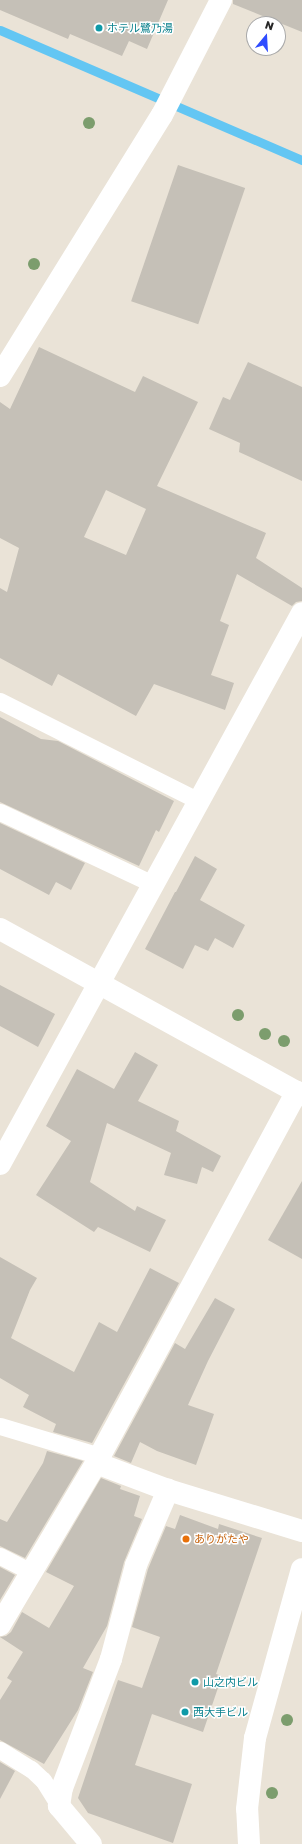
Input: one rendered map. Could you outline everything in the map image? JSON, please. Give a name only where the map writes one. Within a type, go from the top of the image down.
[{"type":"street","points":[[0,376],[162,115],[181,81],[221,0]]},
{"type":"street","points":[[0,1164],[302,613]]},
{"type":"street","points":[[0,929],[98,984],[300,1090],[98,1460],[0,1625]]},
{"type":"street","points":[[98,1460],[168,1490],[302,1531]]},
{"type":"street","points":[[91,1844],[59,1806],[62,1788],[111,1659],[136,1565],[168,1490]]},
{"type":"street","points":[[249,1844],[247,1809],[255,1738],[302,1570]]},
{"type":"lane","points":[[0,701],[199,801]]},
{"type":"lane","points":[[0,812],[153,884]]},
{"type":"lane","points":[[0,1426],[98,1460]]},
{"type":"lane","points":[[0,1556],[32,1572]]},
{"type":"lane","points":[[0,1750],[31,1769],[43,1780],[59,1806]]},
{"type":"building","name":"ホテル鷺乃湯","points":[[0,0],[168,0],[147,49],[129,41],[122,56],[70,34],[68,39],[0,10]]},
{"type":"building","points":[[233,0],[302,0],[302,32],[286,26],[286,16],[263,16],[233,4]]},
{"type":"building","points":[[178,165],[245,188],[198,324],[131,301]]},
{"type":"building","points":[[39,347],[135,392],[143,376],[198,402],[157,486],[266,533],[256,558],[302,588],[302,601],[296,602],[292,606],[237,574],[220,621],[229,625],[211,675],[234,683],[225,710],[154,684],[136,716],[58,674],[52,686],[0,658],[0,588],[7,592],[19,548],[0,538],[0,402],[10,409]],"holes":[[[106,490],[146,509],[126,555],[84,537]]]},
{"type":"building","points":[[248,362],[302,387],[302,481],[239,452],[240,443],[209,429],[223,397],[230,400]]},
{"type":"building","points":[[0,717],[41,739],[58,741],[174,801],[159,832],[156,830],[139,866],[0,802]]},
{"type":"building","points":[[0,823],[85,863],[71,890],[56,882],[49,895],[0,869]]},
{"type":"building","points":[[195,856],[217,869],[200,900],[245,925],[233,948],[215,938],[208,951],[195,945],[183,969],[145,949]]},
{"type":"building","points":[[0,985],[55,1014],[38,1047],[0,1026]]},
{"type":"building","points":[[135,1052],[158,1065],[138,1101],[179,1121],[176,1131],[221,1156],[213,1172],[202,1167],[197,1184],[164,1175],[171,1153],[107,1123],[90,1182],[135,1211],[137,1206],[166,1220],[150,1252],[98,1227],[94,1232],[36,1195],[71,1141],[46,1126],[77,1069],[114,1089]]},
{"type":"building","points":[[302,1181],[302,1259],[268,1240]]},
{"type":"building","points":[[0,1257],[37,1278],[30,1290],[11,1338],[74,1372],[99,1322],[117,1332],[150,1268],[179,1283],[92,1443],[53,1432],[56,1424],[23,1407],[29,1395],[0,1378]]},
{"type":"building","points":[[215,1298],[235,1309],[208,1361],[188,1405],[214,1414],[196,1465],[157,1451],[140,1442],[131,1463],[114,1456],[175,1343],[185,1349]]},
{"type":"building","points":[[47,1451],[83,1461],[25,1558],[0,1546],[0,1519],[7,1522],[43,1463]]},
{"type":"building","points":[[101,1478],[121,1486],[120,1489],[140,1496],[134,1516],[142,1519],[124,1562],[107,1626],[83,1668],[93,1672],[78,1710],[44,1764],[0,1740],[0,1700],[12,1681],[7,1678],[23,1652],[0,1637],[6,1636],[11,1632],[22,1612],[49,1628],[74,1586],[46,1572]]},
{"type":"building","points":[[180,1515],[218,1529],[219,1524],[262,1538],[216,1674],[222,1676],[203,1732],[152,1714],[135,1765],[192,1784],[173,1843],[88,1813],[78,1798],[118,1680],[142,1688],[160,1637],[132,1627],[148,1569],[166,1526],[175,1529]]},
{"type":"building","points":[[0,1567],[15,1575],[0,1600]]},
{"type":"building","points":[[0,1762],[15,1771],[0,1799]]},
{"type":"waterway","points":[[0,30],[302,160]]},
{"type":"place","name":"ホテル鷺乃湯","points":[[99,28]]},
{"type":"place","name":"ありがたや","points":[[186,1539]]},
{"type":"place","name":"山之内ビル","points":[[195,1682]]},
{"type":"place","name":"西大手ビル","points":[[185,1712]]}]
